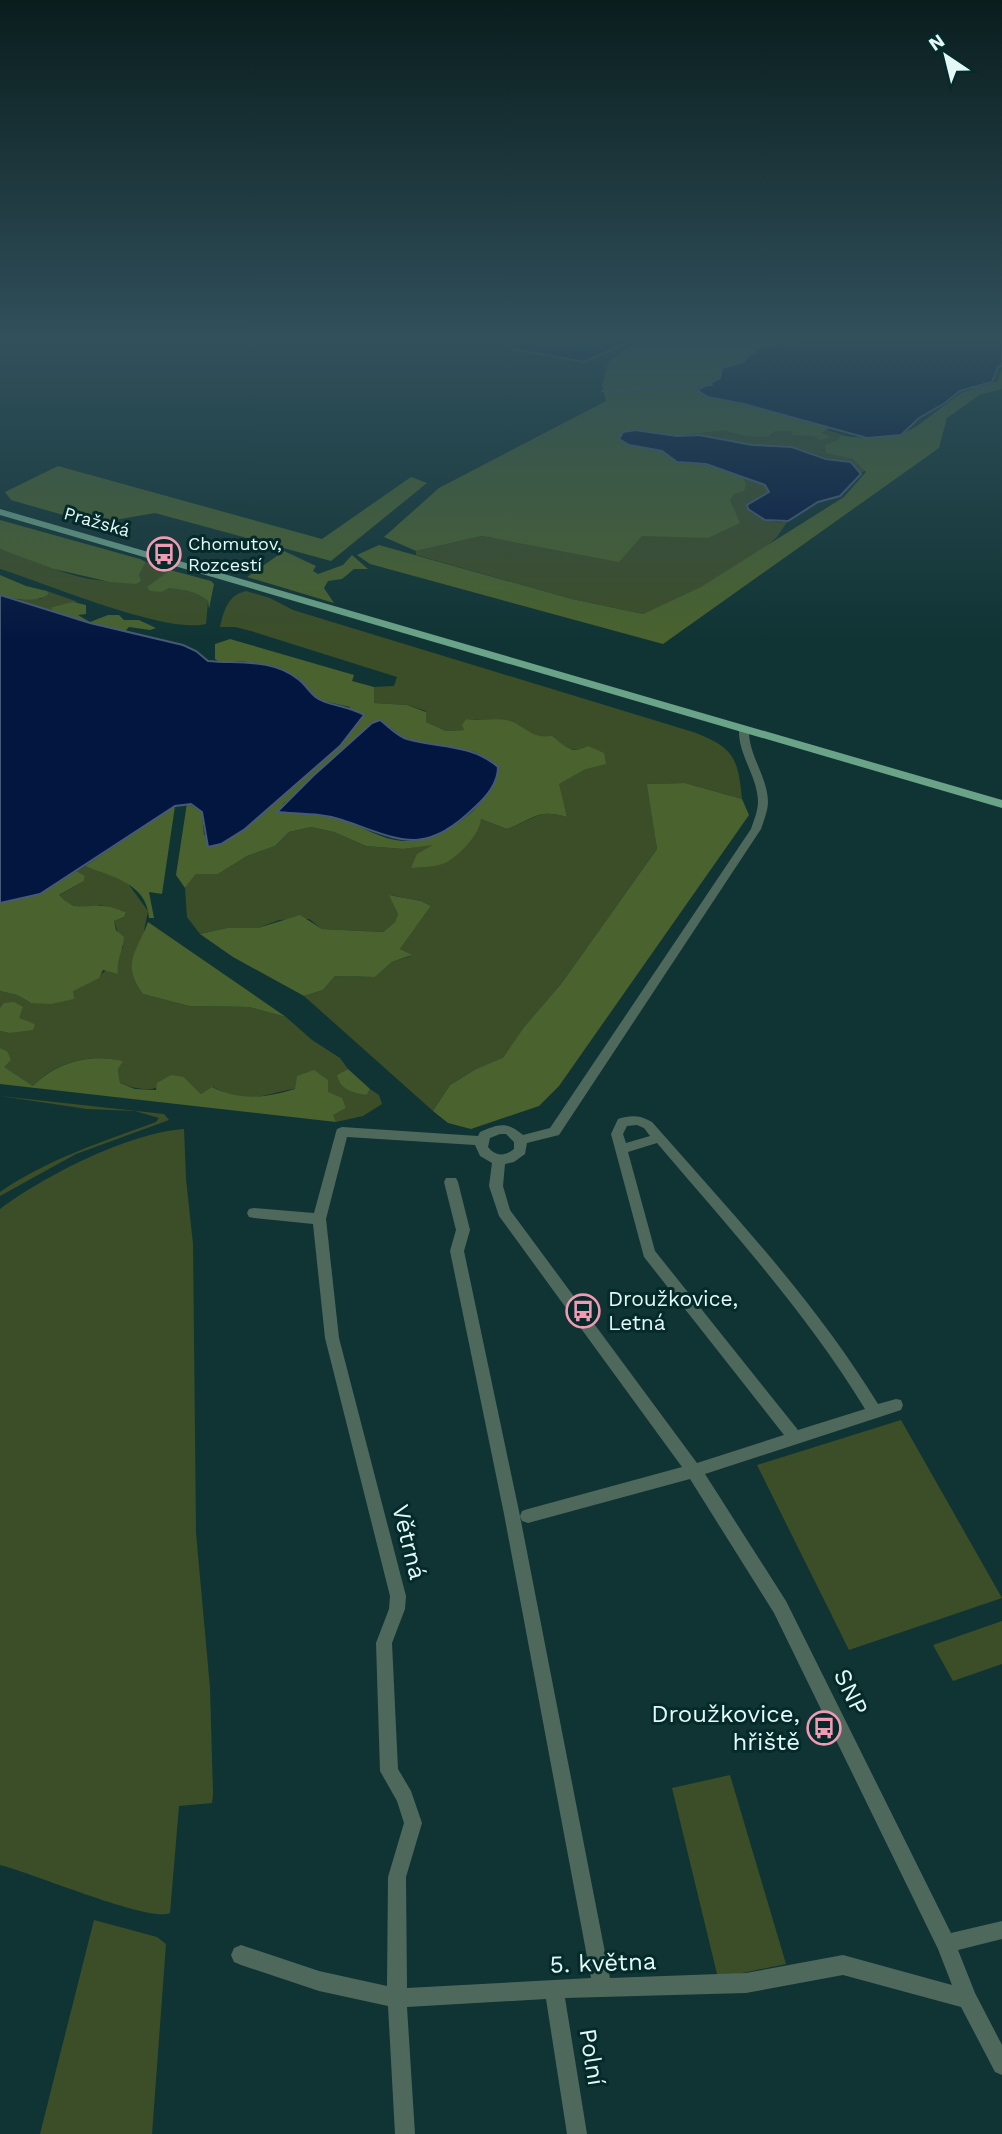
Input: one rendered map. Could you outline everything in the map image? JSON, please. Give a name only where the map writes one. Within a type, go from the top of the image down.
[{"type":"main road","name":"Pražská","points":[[0,512],[1002,804]]},
{"type":"street","points":[[521,1140],[554,1132],[756,829],[763,803],[754,768],[742,741],[744,729]]},
{"type":"street","points":[[795,1438],[649,1253],[620,1149],[617,1130],[627,1120],[644,1122],[818,1322],[846,1361],[876,1412]]},
{"type":"street","points":[[499,1129],[509,1130],[521,1140],[522,1145],[515,1156],[499,1160],[485,1154],[481,1141],[485,1135],[499,1129]]},
{"type":"street","name":"Větrná","points":[[397,1998],[397,1877],[413,1823],[405,1797],[389,1771],[384,1643],[397,1609],[398,1596],[332,1338],[318,1219],[342,1132],[481,1141]]},
{"type":"street","points":[[620,1149],[659,1138]]},
{"type":"street","name":"SNP","points":[[499,1160],[496,1186],[504,1212],[694,1471],[780,1606],[946,1944],[967,1999],[1002,2065]]},
{"type":"street","points":[[451,1182],[463,1230],[457,1251],[512,1514],[601,1987]]},
{"type":"street","points":[[254,1213],[318,1219]]},
{"type":"street","points":[[528,1516],[694,1471],[896,1405]]},
{"type":"street","points":[[946,1944],[1002,1930]]},
{"type":"street","name":"5. května","points":[[241,1955],[319,1981],[397,1998],[554,1989],[746,1983],[843,1965],[967,1999]]},
{"type":"street","name":"Polní","points":[[554,1989],[577,2134]]},
{"type":"street","points":[[397,1998],[405,2134]]},
{"type":"green space","points":[[530,441],[633,441],[629,445],[657,449],[682,463],[706,464],[743,478],[746,484],[744,491],[734,494],[730,500],[740,523],[708,538],[642,536],[619,562],[482,536],[416,551],[384,537],[439,488]]},
{"type":"green space","points":[[729,441],[861,441],[903,447],[861,473],[852,461],[827,458],[792,446],[752,445]]},
{"type":"green space","points":[[836,441],[941,441],[939,448],[663,644],[370,564],[357,555],[379,545],[572,599],[643,614],[701,587],[844,497],[866,472],[853,459],[826,453],[825,445]]},
{"type":"green space","points":[[705,465],[764,485],[769,491],[746,505],[747,509],[766,520],[787,522],[777,537],[751,560],[714,583],[643,614],[572,599],[416,555],[416,551],[482,536],[516,542]]},
{"type":"green space","points":[[58,466],[322,539],[411,477],[427,483],[331,561],[155,513],[103,522],[77,519],[11,500],[5,492]]},
{"type":"green space","points":[[0,520],[140,559],[146,562],[139,575],[141,581],[136,584],[110,582],[54,569],[0,549]]},
{"type":"green space","points":[[0,549],[68,574],[104,581],[139,575],[146,562],[170,570],[148,587],[162,592],[169,587],[204,598],[208,601],[206,624],[163,622],[134,615],[0,569]]},
{"type":"green space","points":[[284,551],[316,566],[313,571],[318,574],[343,565],[352,555],[368,569],[354,569],[342,579],[328,581],[324,588],[334,603],[247,577]]},
{"type":"green space","points":[[170,570],[214,584],[209,609],[208,601],[190,592],[169,588],[162,592],[150,591],[147,587]]},
{"type":"green space","points":[[0,575],[49,594],[31,600],[0,595]]},
{"type":"green space","points":[[47,591],[78,602],[52,607],[52,612],[15,600],[40,599],[49,594]]},
{"type":"green space","points":[[246,591],[270,598],[293,610],[693,732],[717,743],[736,764],[742,799],[685,783],[648,784],[657,849],[561,984],[524,1027],[503,1059],[476,1069],[450,1085],[433,1111],[304,996],[323,990],[335,976],[375,977],[392,962],[411,956],[400,949],[431,906],[421,901],[390,895],[398,914],[395,922],[383,932],[322,929],[309,919],[279,920],[258,928],[227,928],[200,934],[187,917],[185,888],[196,874],[218,874],[247,856],[275,846],[289,832],[311,827],[334,832],[366,846],[403,849],[435,844],[411,868],[481,819],[507,829],[542,814],[567,817],[558,784],[586,769],[589,746],[581,750],[565,748],[555,740],[532,735],[519,725],[498,720],[466,719],[464,730],[446,731],[426,722],[426,711],[407,705],[374,703],[374,687],[394,686],[397,677],[251,631],[220,627],[225,609],[231,600]]},
{"type":"green space","points":[[73,602],[86,605],[86,614],[78,615],[90,622],[108,615],[119,615],[124,620],[139,620],[156,628],[150,630],[129,627],[126,630],[130,633],[52,612],[52,607]]},
{"type":"green space","points":[[230,639],[354,675],[352,681],[374,687],[374,703],[407,705],[426,712],[426,722],[446,731],[464,730],[462,725],[466,719],[506,720],[532,733],[552,736],[568,748],[577,750],[588,746],[604,753],[606,764],[586,769],[559,784],[567,817],[542,814],[507,829],[481,819],[468,844],[451,860],[441,864],[411,868],[417,854],[433,845],[403,849],[366,846],[334,832],[311,827],[289,832],[275,846],[247,856],[218,874],[196,874],[185,888],[176,875],[187,803],[202,812],[204,835],[245,829],[289,788],[350,707],[319,700],[298,678],[273,666],[241,661],[219,662],[215,659],[215,644]],"holes":[[[390,727],[404,739],[475,752],[498,768],[486,796],[463,820],[449,829],[419,840],[403,841],[387,838],[334,818],[278,812],[284,803]]]},
{"type":"green space","points":[[685,783],[742,799],[749,815],[559,1086],[539,1106],[471,1129],[448,1123],[433,1111],[450,1085],[476,1069],[503,1058],[524,1027],[561,984],[657,849],[647,784]]},
{"type":"green space","points":[[175,806],[162,894],[149,892],[154,918],[149,918],[142,896],[134,889],[116,878],[85,866]]},
{"type":"green space","points":[[85,866],[127,882],[148,911],[144,931],[143,994],[189,1006],[249,1007],[286,1017],[312,1040],[340,1058],[348,1069],[338,1075],[367,1095],[370,1089],[379,1095],[382,1104],[363,1116],[336,1122],[332,1115],[346,1108],[341,1098],[324,1092],[293,1089],[245,1097],[225,1093],[213,1087],[201,1094],[184,1077],[153,1089],[138,1088],[120,1083],[118,1069],[122,1061],[98,1058],[63,1065],[33,1086],[3,1067],[7,1051],[0,1048],[0,1031],[9,1033],[35,1024],[0,1015],[0,991],[17,995],[31,1003],[71,990],[107,970],[123,947],[114,921],[124,917],[126,912],[100,905],[92,908],[80,907],[66,903],[58,896],[84,881],[85,876],[77,871]]},
{"type":"green space","points":[[77,871],[85,876],[84,881],[59,895],[65,901],[75,906],[106,906],[126,912],[124,917],[114,921],[116,930],[124,937],[118,974],[103,970],[99,978],[73,991],[74,999],[51,1004],[31,1003],[17,995],[0,991],[0,903],[40,894]]},
{"type":"green space","points":[[389,895],[421,901],[431,906],[400,949],[412,955],[392,962],[375,977],[335,976],[323,990],[304,996],[233,957],[200,934],[227,928],[258,928],[300,915],[322,929],[383,932],[395,922],[398,914]]},
{"type":"green space","points":[[148,922],[286,1017],[249,1007],[189,1006],[143,994],[136,983],[132,966],[135,951]]},
{"type":"green space","points":[[14,1002],[23,1007],[19,1018],[35,1024],[33,1030],[9,1033],[0,1031],[0,1008],[4,1003]]},
{"type":"green space","points":[[0,1048],[7,1051],[11,1060],[4,1067],[33,1086],[63,1065],[99,1058],[123,1061],[118,1069],[120,1083],[135,1089],[156,1090],[157,1083],[171,1075],[184,1077],[201,1094],[212,1087],[253,1097],[295,1089],[297,1076],[314,1070],[328,1080],[328,1092],[342,1098],[346,1108],[333,1115],[336,1122],[0,1084]]},
{"type":"green space","points":[[348,1069],[370,1089],[367,1095],[353,1092],[341,1084],[337,1075]]},
{"type":"green space","points":[[0,1096],[164,1114],[169,1120],[76,1154],[0,1196],[0,1192],[37,1170],[76,1152],[156,1122],[159,1118],[135,1111],[87,1109]]},
{"type":"green space","points":[[184,1129],[193,1244],[196,1533],[210,1688],[213,1794],[212,1803],[179,1806],[170,1913],[158,1914],[115,1904],[0,1865],[0,1209],[39,1183],[113,1147],[162,1132]]},
{"type":"green space","points":[[901,1420],[1002,1598],[849,1650],[757,1465]]},
{"type":"green space","points":[[1002,1621],[1002,1664],[953,1681],[933,1645]]},
{"type":"green space","points":[[730,1775],[786,1964],[718,1978],[672,1788]]},
{"type":"green space","points":[[94,1920],[157,1937],[166,1944],[152,2134],[40,2134]]},
{"type":"water","points":[[622,441],[729,441],[792,447],[826,459],[851,462],[861,474],[840,496],[818,502],[788,521],[765,520],[748,509],[747,505],[769,492],[765,485],[706,464],[677,462],[662,451],[629,445]]},
{"type":"water","points":[[0,595],[90,623],[183,645],[208,661],[255,663],[277,668],[298,679],[321,700],[364,715],[340,746],[245,829],[221,844],[208,847],[202,812],[191,804],[175,806],[40,894],[0,903]]},
{"type":"water","points":[[380,720],[404,738],[466,750],[488,760],[498,767],[490,790],[456,824],[425,839],[395,838],[326,816],[277,812],[372,723]]},
{"type":"place","name":"Chomutov, Rozcestí","points":[[164,554]]},
{"type":"place","name":"Droužkovice, Letná","points":[[583,1311]]},
{"type":"place","name":"Droužkovice, hřiště","points":[[824,1728]]}]
